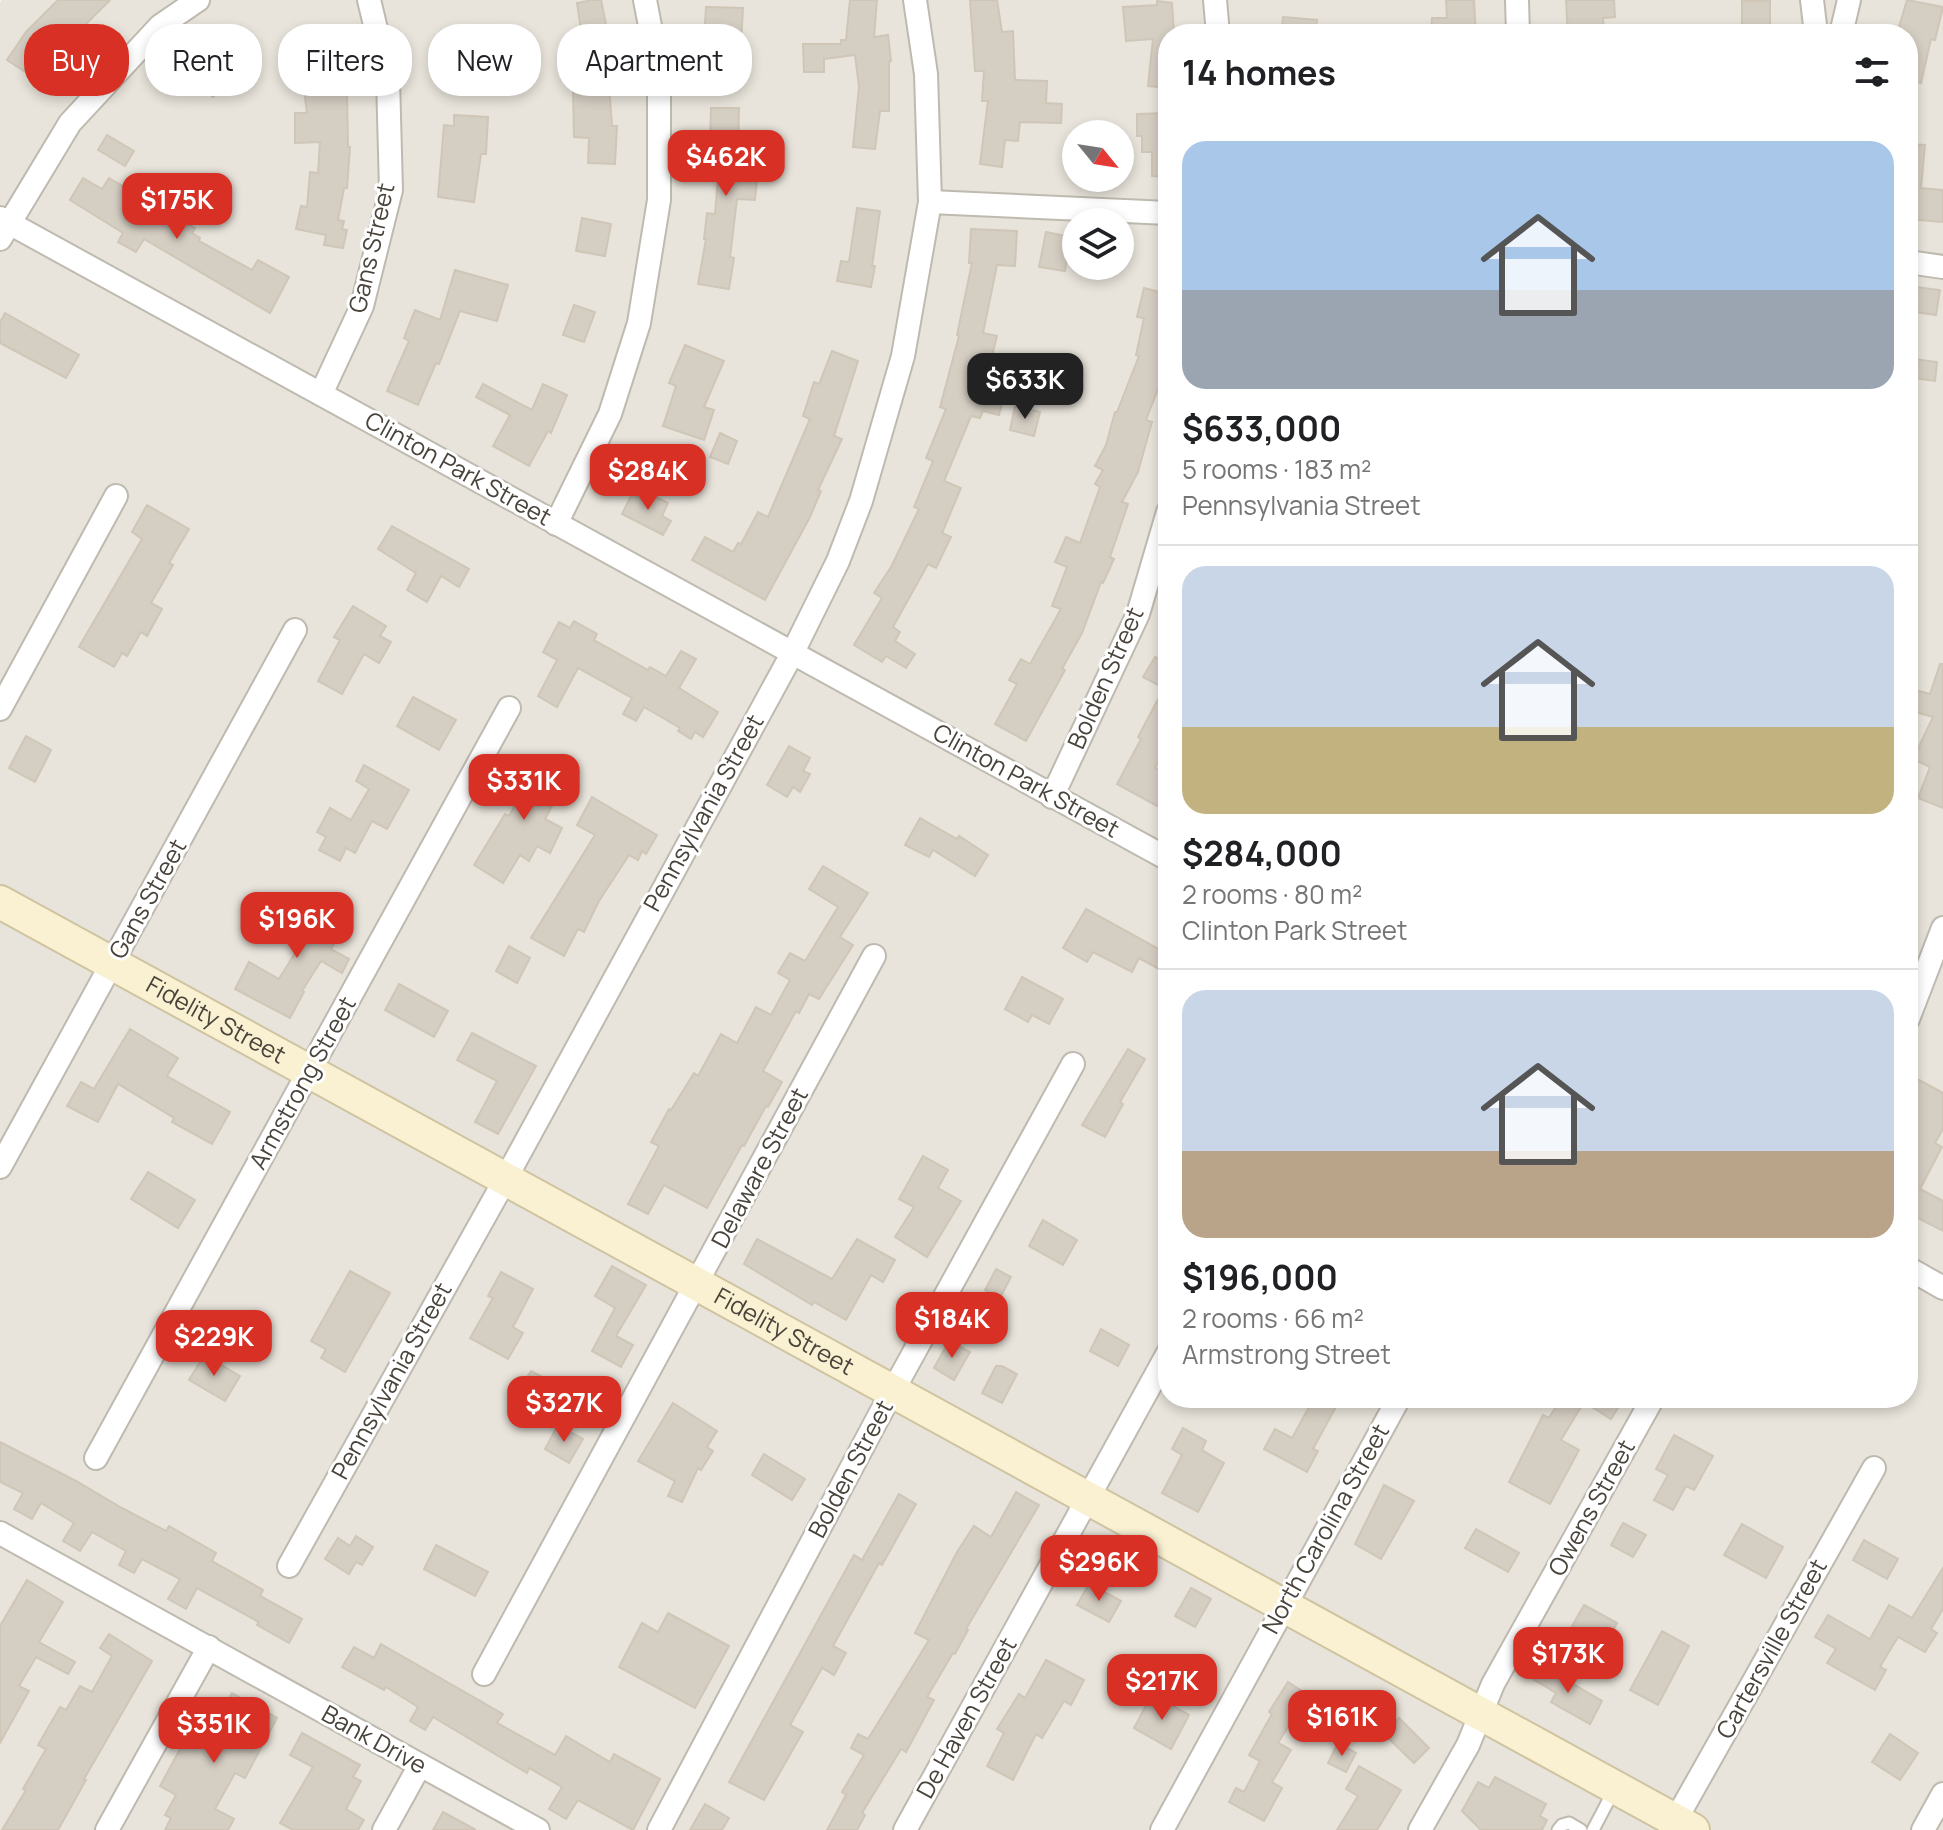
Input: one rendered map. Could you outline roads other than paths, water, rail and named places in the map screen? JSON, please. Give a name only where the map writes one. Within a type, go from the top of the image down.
[{"type":"main road","name":"Fidelity Street","points":[[0,902],[1087,1499],[1285,1604],[1615,1788],[1679,1827]]},
{"type":"street","points":[[3,226],[70,123],[160,26],[198,0]]},
{"type":"street","name":"Gans Street","points":[[321,394],[362,306],[391,190],[388,79],[369,0]]},
{"type":"street","points":[[556,524],[610,414],[639,323],[659,200],[659,73],[645,0]]},
{"type":"street","name":"Pennsylvania Street","points":[[289,1566],[506,1178],[792,654],[838,561],[861,501],[903,356],[930,202],[926,74],[915,0]]},
{"type":"street","points":[[1215,0],[1217,24]]},
{"type":"street","points":[[1517,0],[1518,24]]},
{"type":"street","points":[[1812,0],[1815,24]]},
{"type":"street","points":[[1843,24],[1849,0]]},
{"type":"street","points":[[930,202],[1158,213]]},
{"type":"street","name":"Clinton Park Street","points":[[3,226],[321,394],[1158,854]]},
{"type":"street","points":[[1918,263],[1943,267]]},
{"type":"street","points":[[0,709],[116,496]]},
{"type":"street","name":"Bolden Street","points":[[1052,797],[1138,614],[1158,546]]},
{"type":"street","name":"Gans Street","points":[[0,1167],[295,630]]},
{"type":"street","name":"Armstrong Street","points":[[96,1458],[509,708]]},
{"type":"street","points":[[1918,993],[1943,928]]},
{"type":"street","name":"Delaware Street","points":[[484,1674],[874,956]]},
{"type":"street","name":"Bolden Street","points":[[659,1830],[1073,1064]]},
{"type":"street","points":[[1918,1274],[1943,1288]]},
{"type":"street","name":"De Haven Street","points":[[905,1830],[1158,1371]]},
{"type":"street","name":"North Carolina Street","points":[[1162,1830],[1393,1408]]},
{"type":"street","name":"Owens Street","points":[[1420,1830],[1468,1745],[1493,1684],[1647,1408]]},
{"type":"street","name":"Cartersville Street","points":[[1679,1827],[1874,1468]]},
{"type":"street","name":"Bank Drive","points":[[0,1534],[538,1830]]},
{"type":"street","points":[[107,1830],[209,1647]]},
{"type":"street","points":[[384,1830],[420,1765]]},
{"type":"street","points":[[1923,1830],[1943,1794]]},
{"type":"lane","points":[[1593,1830],[1615,1788]]},
{"type":"lane","points":[[1558,1830],[1569,1823],[1581,1830]]}]
